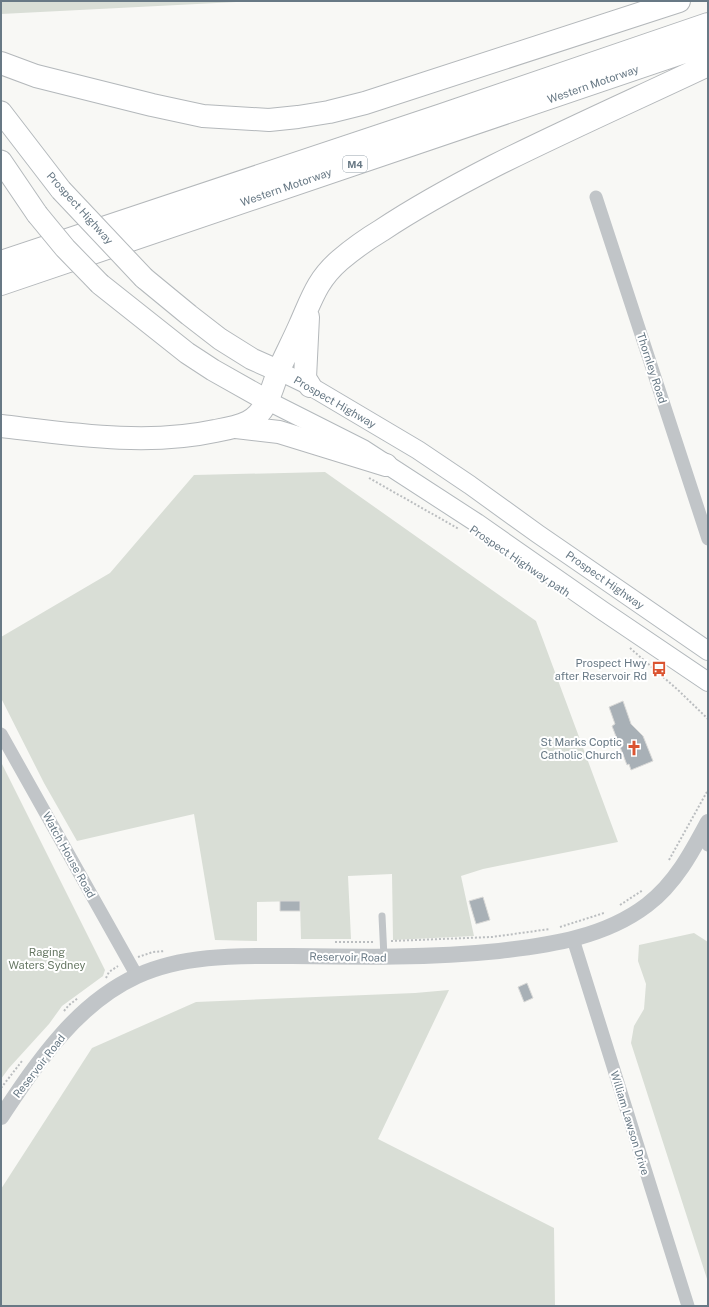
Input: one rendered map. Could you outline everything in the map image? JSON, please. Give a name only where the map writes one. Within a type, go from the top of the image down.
[{"type":"highway","points":[[365,103],[389,85],[588,16],[640,1]]},
{"type":"highway","points":[[7,69],[104,94],[202,116],[269,120],[329,112],[365,103],[679,1]]},
{"type":"highway","name":"Western Motorway","points":[[1,262],[708,24]]},
{"type":"highway","name":"Western Motorway","points":[[1,284],[708,44]]},
{"type":"highway","points":[[1,426],[111,438],[140,438],[202,434],[236,427],[248,422],[262,411],[268,401],[279,371],[309,306],[315,289],[325,274],[340,260],[361,244],[405,215],[451,188],[515,156],[708,66]]},
{"type":"highway","points":[[309,306],[305,378],[310,386]]},
{"type":"highway","points":[[236,427],[279,432],[386,465]]},
{"type":"main road","name":"Prospect Highway","points":[[1,112],[61,190],[144,278],[220,339],[252,359],[310,386],[418,450],[708,651]]},
{"type":"main road","points":[[1,161],[37,214],[65,248],[100,284],[187,353],[212,370],[268,401],[363,449],[478,523],[603,611],[708,682]]},
{"type":"street","name":"Thornley Road","points":[[596,197],[708,539]]},
{"type":"street","name":"Watch House Road","points":[[1,734],[137,976]]},
{"type":"street","name":"Reservoir Road","points":[[1,1117],[30,1072],[71,1025],[99,999],[137,976],[178,963],[226,957],[384,958],[472,953],[519,948],[573,939],[614,925],[632,916],[648,904],[664,890],[706,834]]},
{"type":"street","name":"William Lawson Drive","points":[[573,939],[688,1306]]},
{"type":"lane","points":[[382,916],[384,958]]},
{"type":"path","name":"Prospect Highway path","points":[[368,477],[462,531]]},
{"type":"path","points":[[628,646],[678,690],[708,719]]},
{"type":"path","points":[[667,863],[708,790]]},
{"type":"path","points":[[620,906],[648,886]]},
{"type":"path","points":[[510,934],[556,928],[605,913]]},
{"type":"green space","points":[[1,1],[258,1],[1,14]]},
{"type":"green space","points":[[325,472],[536,621],[618,842],[483,869],[461,876],[474,936],[393,940],[392,874],[348,876],[351,939],[301,939],[300,901],[257,902],[257,941],[215,940],[194,814],[77,841],[44,783],[1,698],[1,637],[110,573],[194,475]]},
{"type":"green space","name":"Raging Waters Sydney","points":[[1,762],[105,970],[103,976],[62,1006],[49,1024],[9,1068],[1,1079]]},
{"type":"green space","points":[[694,933],[708,942],[708,1282],[631,1043],[634,1026],[644,1009],[646,984],[638,961],[639,945]]},
{"type":"green space","points":[[449,990],[378,1139],[554,1228],[555,1306],[1,1306],[1,1189],[92,1048],[196,1002],[415,993]]},
{"type":"building","name":"St Marks Coptic Catholic Church","points":[[623,701],[631,724],[643,736],[653,761],[631,770],[629,764],[627,765],[612,726],[615,724],[609,707]]},
{"type":"building","points":[[483,897],[490,920],[476,924],[469,901]]},
{"type":"building","points":[[280,901],[300,901],[300,911],[280,911]]},
{"type":"building","points":[[527,983],[533,998],[524,1002],[518,987]]},
{"type":"place","name":"Prospect Hwy after Reservoir Rd","points":[[659,669]]},
{"type":"place","name":"St Marks Coptic Catholic Church","points":[[634,748]]}]
